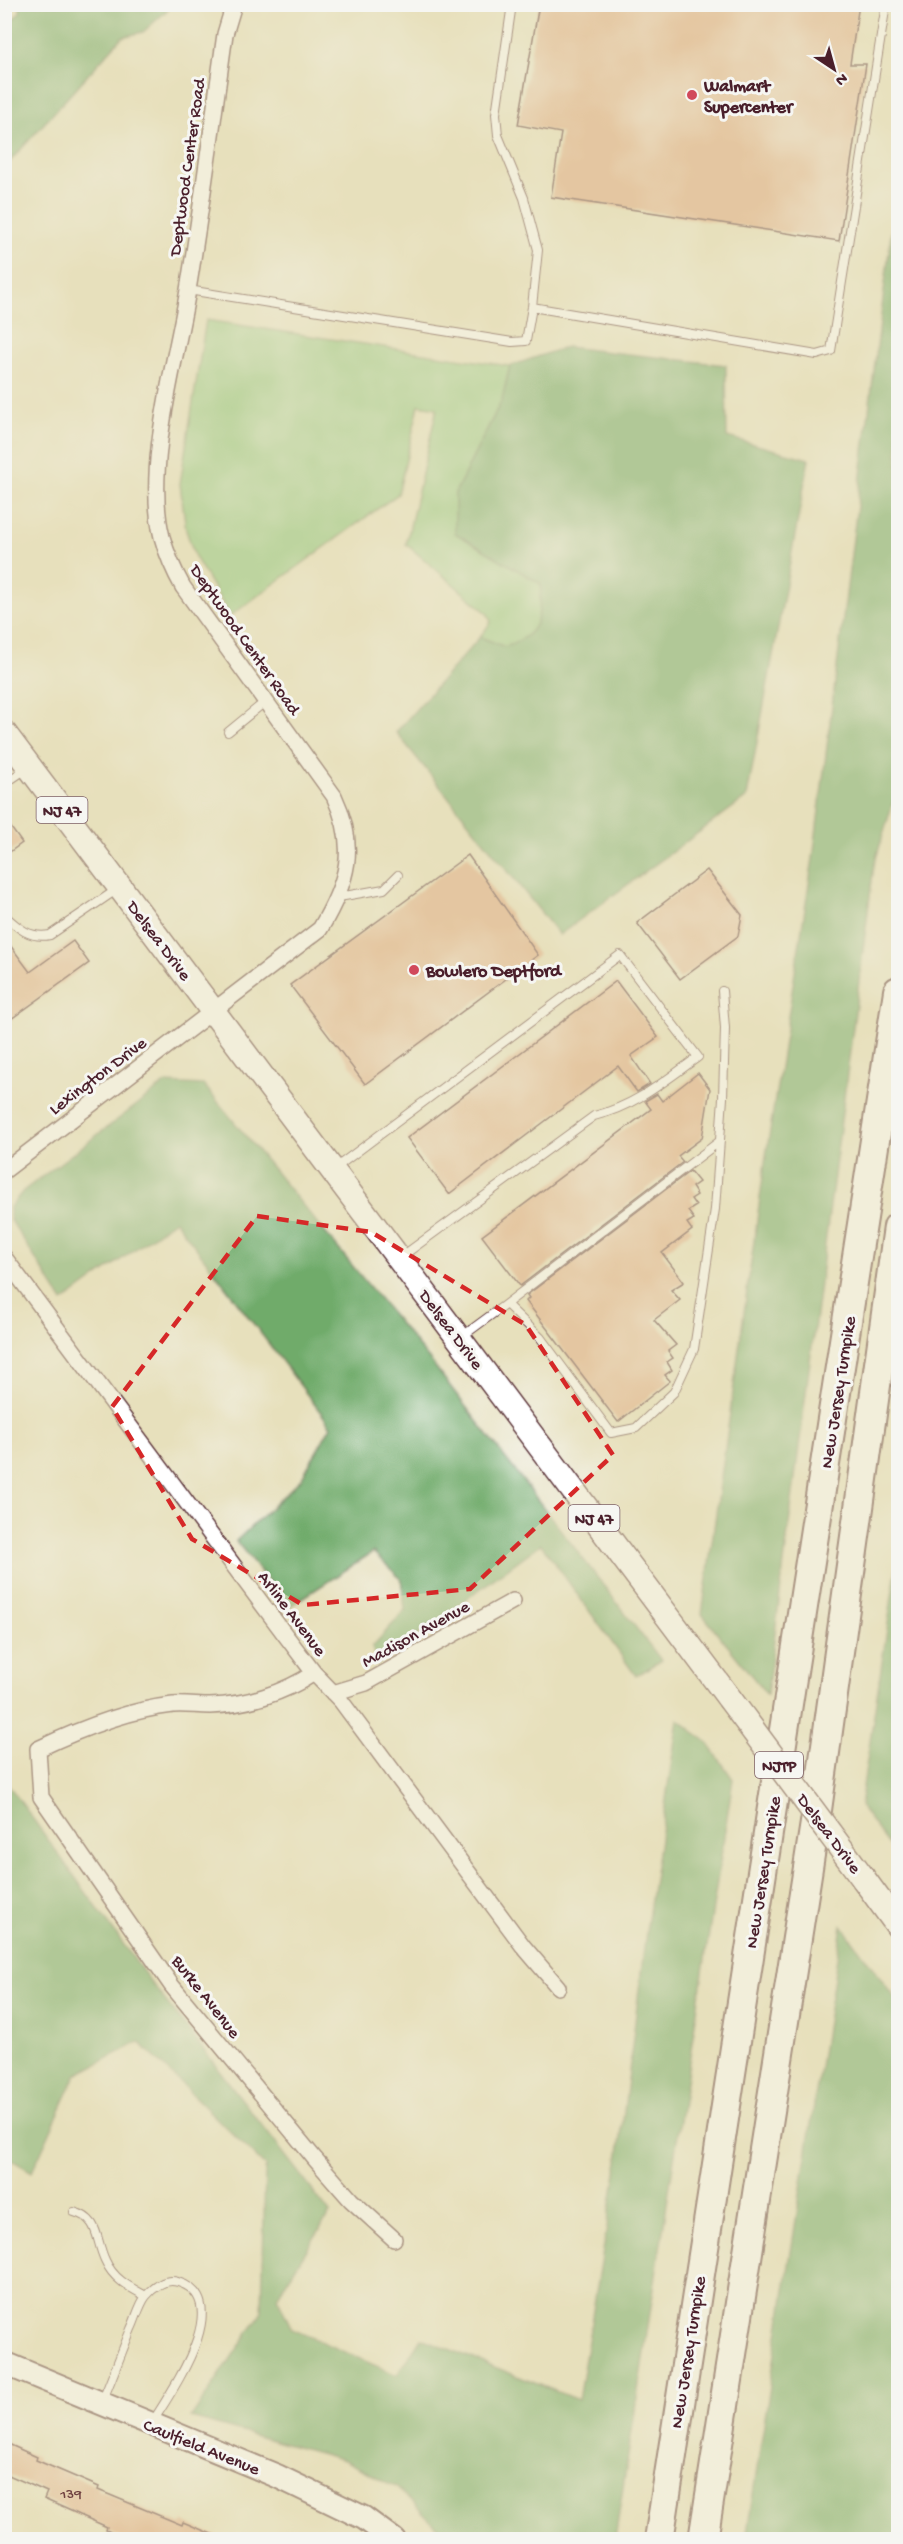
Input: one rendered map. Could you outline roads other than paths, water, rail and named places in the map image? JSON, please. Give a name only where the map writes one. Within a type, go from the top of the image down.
[{"type":"highway","name":"New Jersey Turnpike","points":[[659,2540],[898,992]]},
{"type":"highway","name":"New Jersey Turnpike","points":[[703,2540],[817,1810],[898,1227]]},
{"type":"main road","name":"Delsea Drive","points":[[4,733],[898,1926]]},
{"type":"street","name":"Deptwood Center Road","points":[[214,1011],[320,929],[339,897],[348,866],[345,819],[334,796],[183,587],[170,563],[161,535],[158,507],[159,452],[188,290],[225,34],[234,4]]},
{"type":"street","name":"Lexington Drive","points":[[4,1171],[214,1011]]},
{"type":"street","name":"Arline Avenue","points":[[4,1257],[314,1673],[333,1693],[523,1946],[558,1987]]},
{"type":"street","name":"Madison Avenue","points":[[333,1693],[366,1683],[513,1600]]},
{"type":"street","name":"Burke Avenue","points":[[314,1673],[300,1683],[249,1701],[211,1706],[174,1705],[121,1717],[74,1732],[38,1749],[41,1797],[172,1986],[315,2159],[351,2200],[394,2239]]},
{"type":"street","name":"Caulfield Avenue","points":[[4,2363],[277,2476],[364,2518],[394,2540]]},
{"type":"lane","points":[[188,290],[512,342],[526,341],[538,249],[524,198],[498,135],[496,114],[512,4]]},
{"type":"lane","points":[[532,307],[817,355],[831,351],[886,4]]},
{"type":"lane","points":[[228,732],[266,701]]},
{"type":"lane","points":[[4,784],[30,767]]},
{"type":"lane","points":[[339,897],[384,889],[398,875]]},
{"type":"lane","points":[[4,915],[20,930],[40,937],[50,935],[120,887]]},
{"type":"lane","points":[[333,1170],[620,955],[698,1057],[647,1094],[619,1110],[594,1116],[399,1259]]},
{"type":"lane","points":[[506,1304],[540,1337],[611,1433],[636,1428],[674,1392],[694,1349],[715,1209],[725,1028],[722,991]]},
{"type":"lane","points":[[459,1339],[720,1141]]},
{"type":"lane","points":[[74,2212],[85,2215],[96,2225],[105,2260],[112,2272],[123,2284],[146,2296]]},
{"type":"lane","points":[[101,2405],[146,2296],[162,2282],[175,2281],[189,2286],[197,2295],[204,2311],[199,2337],[152,2425]]},
{"type":"place","name":"Walmart Supercenter","points":[[692,95]]},
{"type":"place","name":"Bowlero Deptford","points":[[414,970]]}]
